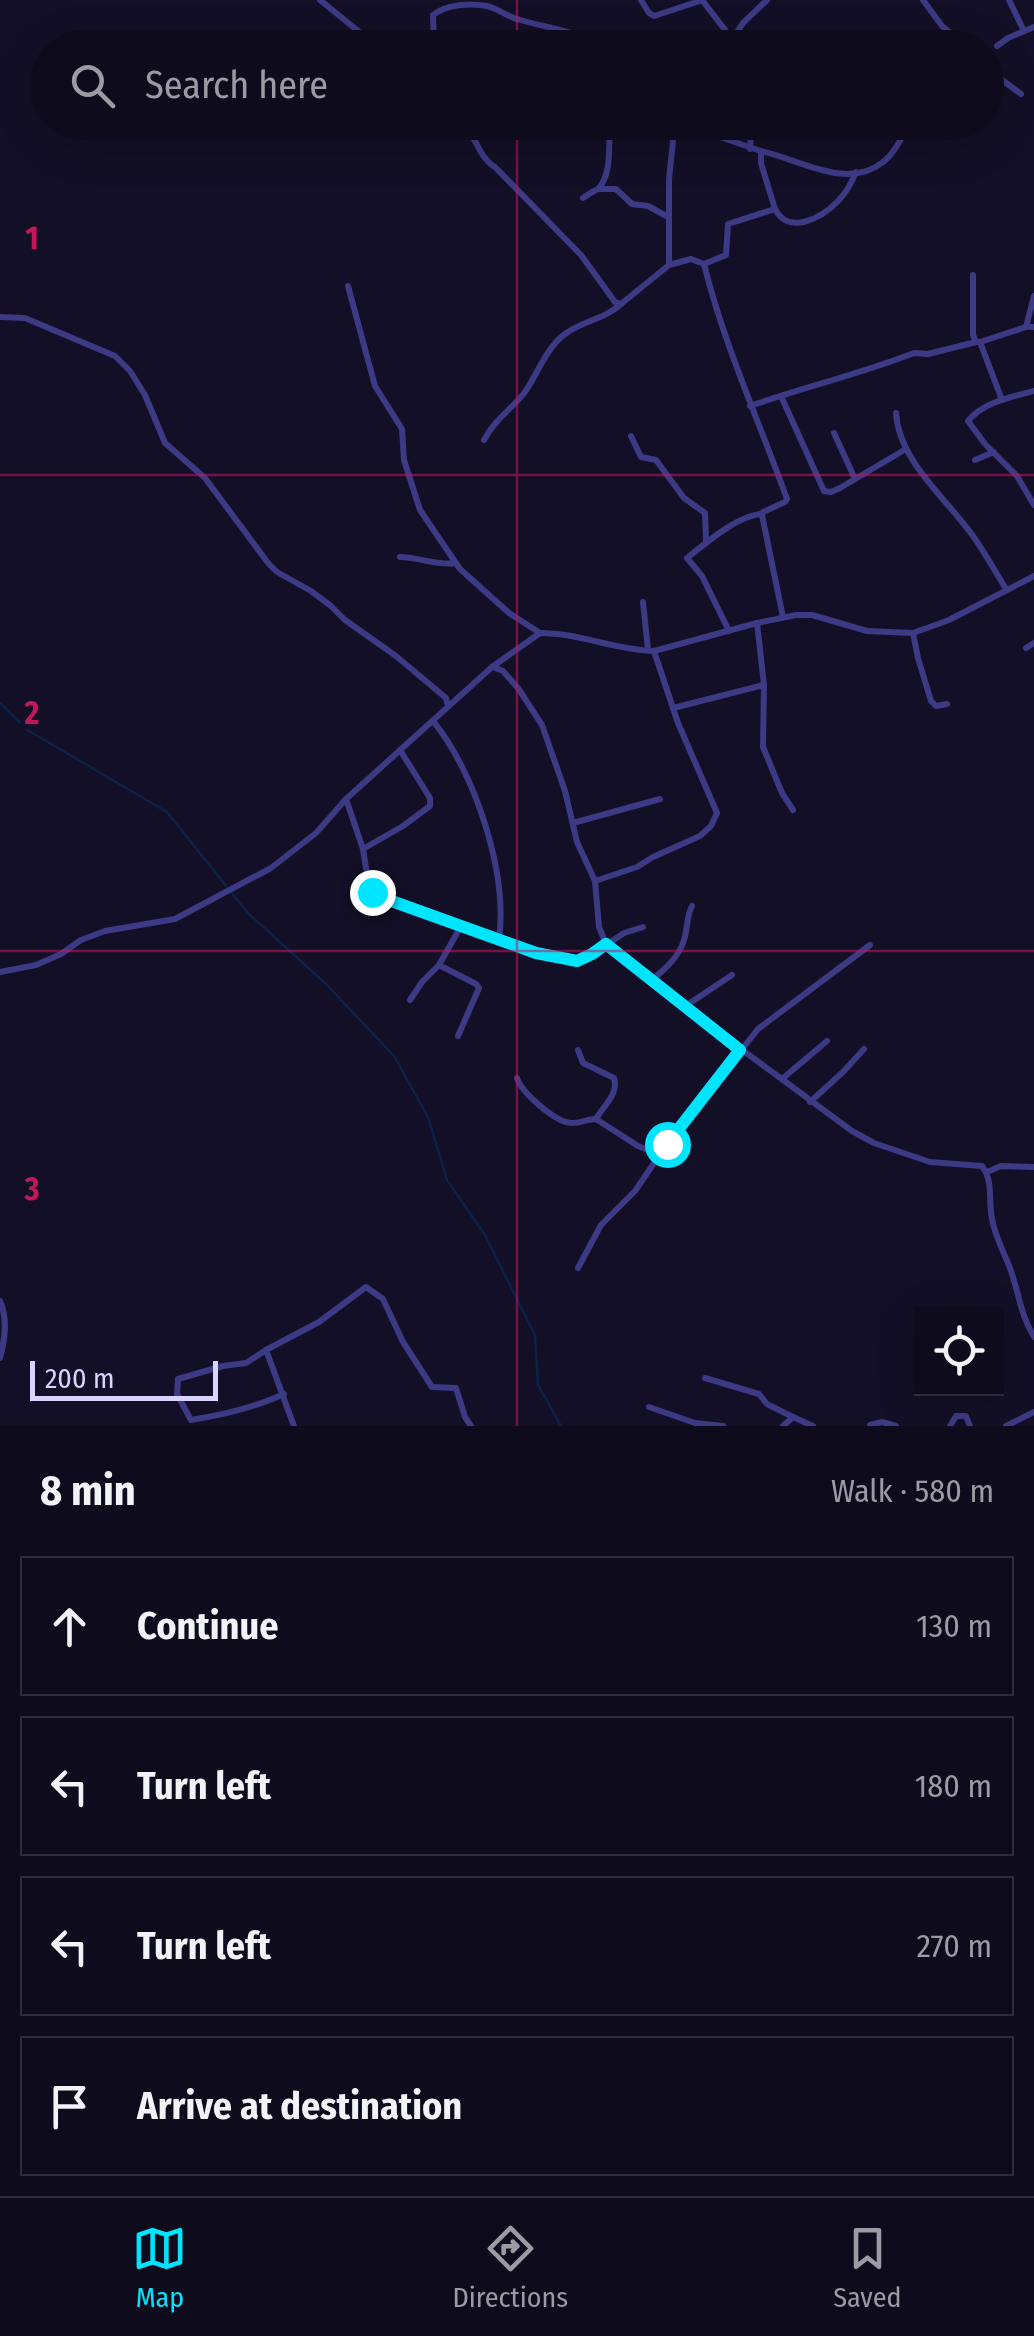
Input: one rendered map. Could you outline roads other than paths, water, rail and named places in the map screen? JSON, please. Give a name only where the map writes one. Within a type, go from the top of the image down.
[{"type":"street","points":[[320,0],[357,30]]},
{"type":"street","points":[[641,0],[654,16],[703,0],[725,30]]},
{"type":"street","points":[[739,30],[766,0]]},
{"type":"street","points":[[923,0],[947,30]]},
{"type":"street","points":[[1009,0],[1024,31]]},
{"type":"street","points":[[433,30],[433,15],[442,7],[490,6],[556,30]]},
{"type":"street","points":[[1004,42],[1034,27]]},
{"type":"street","points":[[1004,81],[1021,94]]},
{"type":"street","points":[[475,140],[488,163],[580,255],[611,298],[621,304]]},
{"type":"street","points":[[598,189],[606,167],[608,140]]},
{"type":"street","points":[[670,265],[673,140]]},
{"type":"street","points":[[724,140],[842,174],[863,172],[882,164],[900,140]]},
{"type":"street","points":[[750,149],[751,140]]},
{"type":"street","points":[[761,151],[760,163],[775,210],[787,223],[804,222],[825,213],[839,200],[856,172]]},
{"type":"street","points":[[583,198],[598,189],[616,188],[632,204],[648,206],[669,218]]},
{"type":"street","points":[[484,440],[496,421],[526,390],[560,338],[613,311],[670,265],[692,259],[704,264],[726,255],[728,224],[775,210]]},
{"type":"street","points":[[704,264],[750,406],[787,499],[706,542],[687,558],[702,576],[729,631]]},
{"type":"street","points":[[973,275],[973,334],[1002,400]]},
{"type":"street","points":[[348,286],[375,386],[402,429],[404,460],[420,510],[456,564],[509,614],[540,633],[639,651],[782,617],[812,615],[867,631],[914,633],[949,620],[1034,576]]},
{"type":"street","points":[[750,406],[914,353],[928,354],[1030,327],[1034,296]]},
{"type":"street","points":[[0,317],[26,318],[116,356],[144,395],[164,443],[204,478],[268,563],[396,656],[447,702]]},
{"type":"street","points":[[1034,391],[1002,400],[976,412],[968,421],[1031,492],[1034,505]]},
{"type":"street","points":[[781,395],[824,491],[831,492],[906,449]]},
{"type":"street","points":[[896,413],[906,449],[918,470],[972,534],[1006,589]]},
{"type":"street","points":[[834,433],[855,479]]},
{"type":"street","points":[[631,436],[642,457],[656,460],[684,498],[705,513],[706,542]]},
{"type":"street","points":[[975,460],[994,452]]},
{"type":"street","points":[[762,514],[782,617]]},
{"type":"street","points":[[400,557],[456,564]]},
{"type":"street","points":[[594,881],[637,867],[700,836],[717,814],[651,651],[642,602]]},
{"type":"street","points":[[757,623],[764,686],[763,746],[793,810]]},
{"type":"street","points":[[0,972],[36,966],[81,940],[106,931],[175,918],[284,859],[316,834],[447,702],[540,633]]},
{"type":"street","points":[[914,633],[931,701],[936,706],[947,704]]},
{"type":"street","points":[[1026,648],[1034,643]]},
{"type":"street","points":[[503,670],[504,657]]},
{"type":"street","points":[[492,666],[503,670],[542,724],[565,790],[577,842],[594,881],[599,927],[606,944],[740,1050],[852,1131],[874,1143],[930,1162],[978,1164],[987,1172],[992,1219],[1013,1275],[1019,1306],[1034,1337]]},
{"type":"street","points":[[673,708],[764,686]]},
{"type":"street","points":[[432,721],[452,748],[480,808],[498,876],[499,940]]},
{"type":"street","points":[[363,848],[404,826],[430,806],[430,798],[400,750]]},
{"type":"street","points":[[573,823],[660,799]]},
{"type":"street","points":[[346,800],[363,848],[366,880],[372,892],[386,899],[536,953],[577,961],[624,933],[643,927]]},
{"type":"street","points":[[652,980],[671,962],[684,940],[692,906]]},
{"type":"street","points":[[410,1000],[439,965],[460,926]]},
{"type":"street","points":[[578,1268],[601,1225],[628,1200],[758,1029],[870,945]]},
{"type":"street","points":[[439,965],[479,988],[458,1036]]},
{"type":"street","points":[[684,1007],[732,976]]},
{"type":"street","points":[[782,1079],[826,1040]]},
{"type":"street","points":[[810,1102],[864,1049]]},
{"type":"street","points":[[517,1078],[520,1088],[561,1121],[574,1124],[596,1118],[614,1096],[616,1085],[614,1078],[583,1064],[578,1050]]},
{"type":"street","points":[[596,1118],[626,1139],[660,1155]]},
{"type":"street","points":[[987,1172],[1001,1166],[1034,1167]]},
{"type":"street","points":[[284,1394],[264,1403],[191,1420],[178,1394],[178,1378],[246,1363],[319,1322],[366,1287],[383,1299],[402,1342],[432,1387],[456,1388],[470,1426]]},
{"type":"street","points":[[0,1301],[6,1323],[0,1358]]},
{"type":"street","points":[[266,1350],[294,1426]]},
{"type":"street","points":[[706,1378],[759,1394],[768,1404],[813,1426]]},
{"type":"street","points":[[649,1407],[695,1423],[723,1426]]},
{"type":"street","points":[[1006,1426],[1034,1412]]},
{"type":"street","points":[[950,1426],[956,1416],[966,1416],[970,1426]]},
{"type":"street","points":[[783,1426],[793,1417]]},
{"type":"street","points":[[870,1425],[882,1422],[896,1426]]},
{"type":"waterway","points":[[0,703],[29,731],[167,812],[247,912],[326,984],[394,1056],[428,1117],[447,1180],[485,1235],[535,1335],[538,1385],[561,1426]]}]
